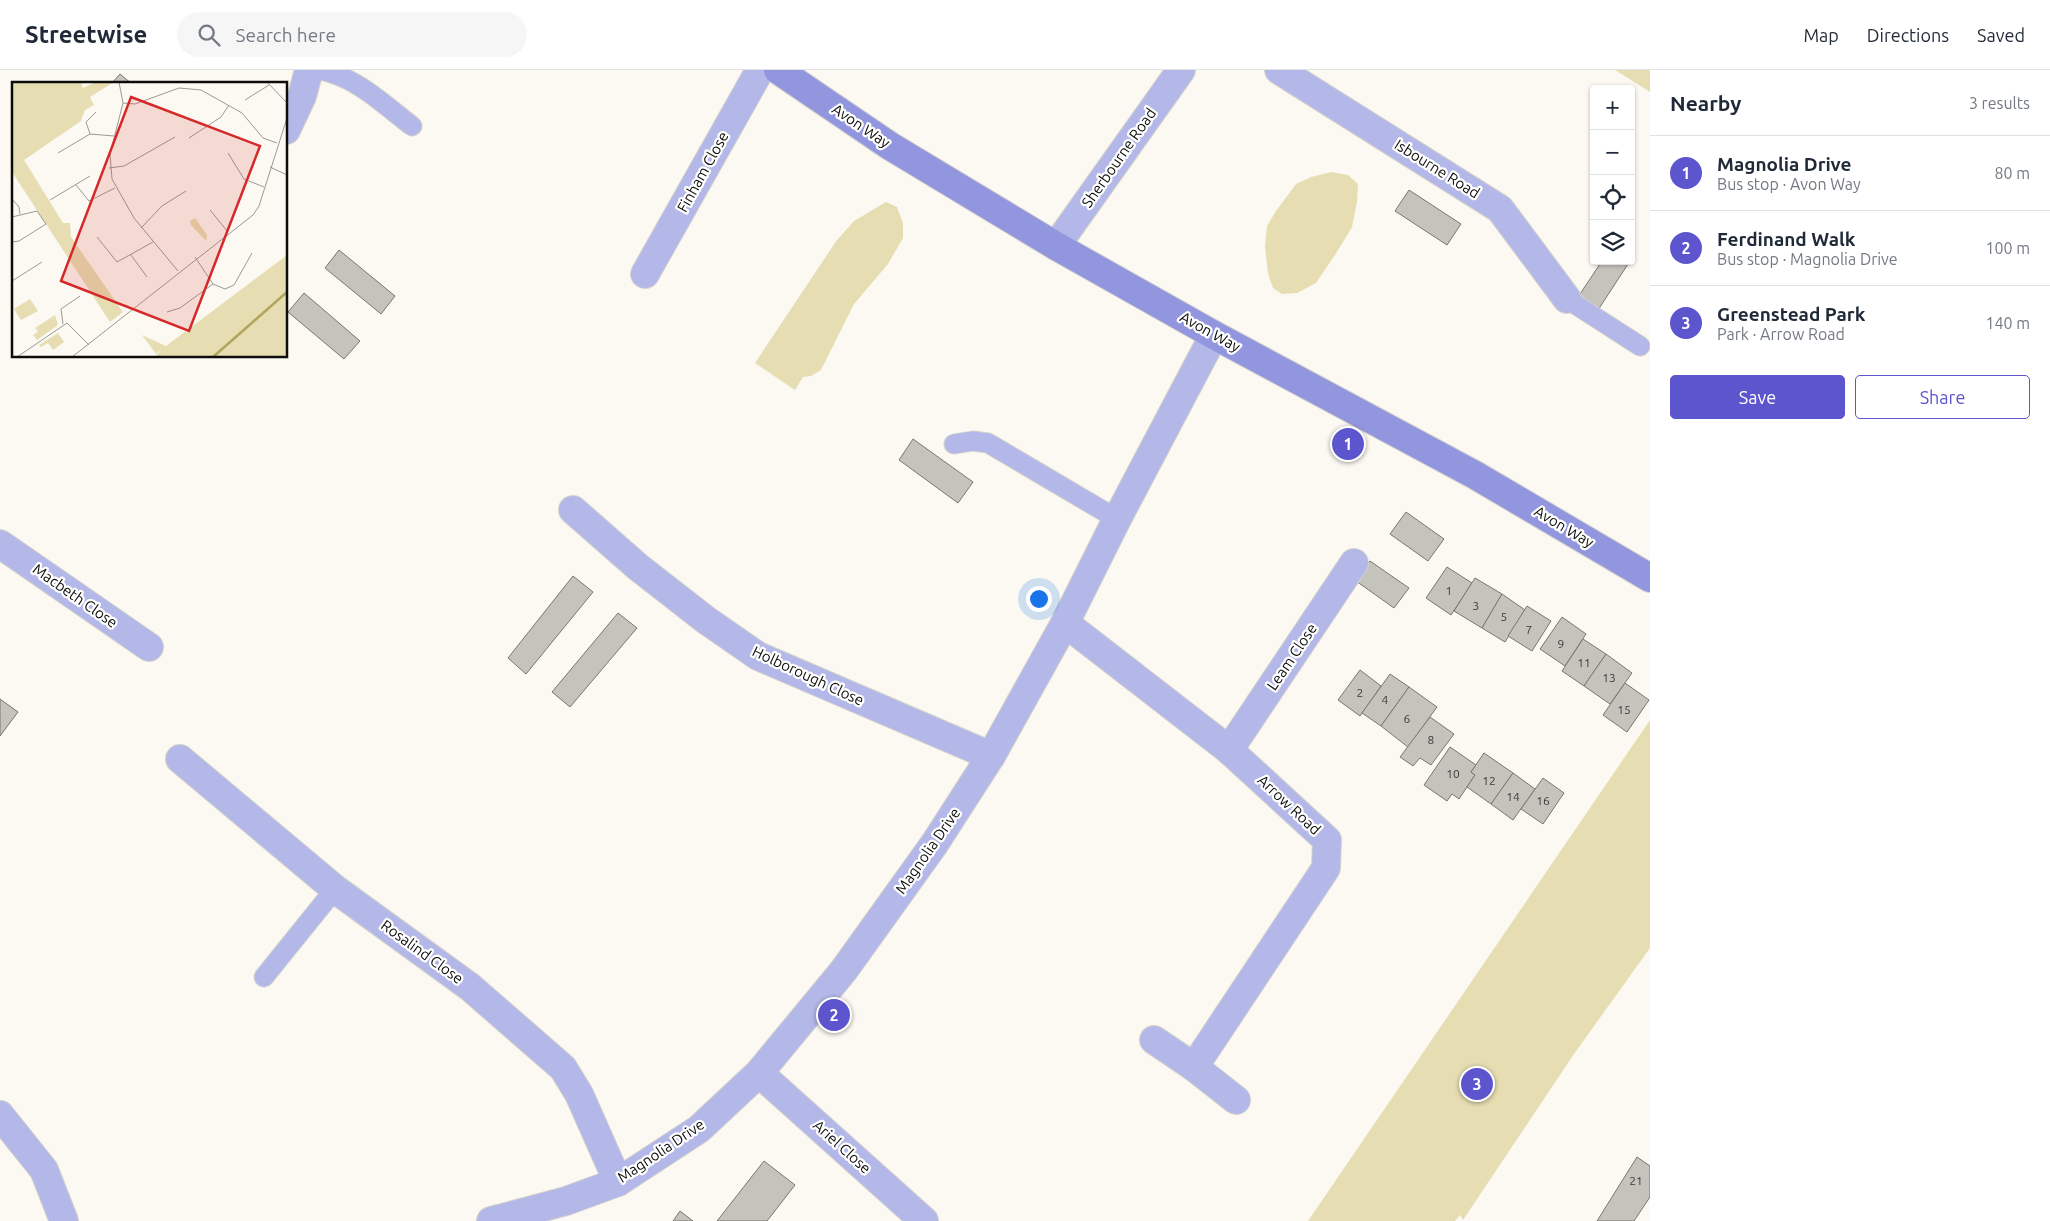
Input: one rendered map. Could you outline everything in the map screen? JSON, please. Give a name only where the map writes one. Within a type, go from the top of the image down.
[{"type":"street","points":[[288,126],[302,96],[309,70]]},
{"type":"street","name":"Finham Close","points":[[645,274],[760,70]]},
{"type":"street","name":"Avon Way","points":[[778,70],[890,146],[1056,246],[1214,335],[1476,475],[1650,578]]},
{"type":"street","name":"Sherbourne Road","points":[[1056,246],[1181,70]]},
{"type":"street","name":"Isbourne Road","points":[[1279,70],[1500,209],[1566,299]]},
{"type":"street","name":"Magnolia Drive","points":[[492,1221],[566,1201],[618,1182],[699,1129],[759,1073],[844,970],[935,843],[990,756],[1065,623],[1117,519],[1214,335]]},
{"type":"street","name":"Holborough Close","points":[[573,510],[638,567],[706,620],[758,656],[990,756]]},
{"type":"street","name":"Macbeth Close","points":[[0,544],[149,647]]},
{"type":"street","name":"Leam Close","points":[[1229,750],[1354,563]]},
{"type":"street","name":"Arrow Road","points":[[1065,623],[1229,750],[1327,840],[1326,868],[1194,1068]]},
{"type":"street","name":"Rosalind Close","points":[[180,760],[335,889],[470,987],[563,1068],[579,1094],[618,1182]]},
{"type":"street","points":[[1154,1040],[1236,1100]]},
{"type":"street","name":"Ariel Close","points":[[759,1073],[924,1221]]},
{"type":"street","points":[[0,1115],[44,1170],[64,1221]]},
{"type":"lane","points":[[319,70],[340,75],[353,82],[412,126]]},
{"type":"lane","points":[[1566,299],[1640,346]]},
{"type":"lane","points":[[954,444],[973,441],[988,443],[1117,519]]},
{"type":"lane","points":[[264,978],[335,889]]},
{"type":"shaded area","points":[[1615,70],[1650,70],[1650,92]]},
{"type":"shaded area","points":[[1331,172],[1348,175],[1358,184],[1352,227],[1316,283],[1297,293],[1282,294],[1273,288],[1268,274],[1265,246],[1267,226],[1296,184],[1311,177]]},
{"type":"shaded area","points":[[886,202],[897,207],[903,223],[903,238],[888,264],[854,304],[821,370],[811,376],[803,377],[795,390],[755,363],[837,240],[854,221]]},
{"type":"shaded area","points":[[1650,720],[1650,948],[1574,1054],[1463,1220],[1460,1215],[1455,1221],[1308,1221]]},
{"type":"building","points":[[120,74],[130,82],[113,82]]},
{"type":"building","points":[[1409,190],[1461,224],[1447,245],[1395,211]]},
{"type":"building","points":[[339,250],[395,296],[381,314],[325,268]]},
{"type":"building","points":[[1599,265],[1627,265],[1598,310],[1578,297]]},
{"type":"building","points":[[304,293],[360,341],[344,359],[288,312]]},
{"type":"building","points":[[913,439],[973,482],[958,503],[899,460]]},
{"type":"building","points":[[1406,512],[1444,539],[1428,561],[1390,534]]},
{"type":"building","points":[[1370,561],[1409,588],[1394,608],[1356,581]]},
{"type":"building","points":[[1447,567],[1472,583],[1451,615],[1426,598]]},
{"type":"building","points":[[573,576],[593,592],[526,674],[508,658]]},
{"type":"building","points":[[1475,578],[1502,594],[1482,628],[1454,611]]},
{"type":"building","points":[[1502,594],[1525,610],[1505,642],[1482,628]]},
{"type":"building","points":[[1527,606],[1551,621],[1532,651],[1508,636]]},
{"type":"building","points":[[618,613],[637,628],[570,707],[552,692]]},
{"type":"building","points":[[1562,617],[1586,634],[1565,666],[1540,649]]},
{"type":"building","points":[[1583,639],[1606,654],[1584,686],[1562,671]]},
{"type":"building","points":[[1606,654],[1632,673],[1610,704],[1584,686]]},
{"type":"building","points":[[1360,670],[1381,686],[1360,716],[1338,700]]},
{"type":"building","points":[[1390,674],[1409,687],[1381,726],[1362,713]]},
{"type":"building","points":[[1625,683],[1649,700],[1627,732],[1603,715]]},
{"type":"building","points":[[1409,687],[1437,707],[1408,747],[1381,726]]},
{"type":"building","points":[[0,699],[18,712],[0,736]]},
{"type":"building","points":[[1430,717],[1454,734],[1431,765],[1420,758],[1413,766],[1400,757]]},
{"type":"building","points":[[1450,747],[1476,765],[1471,772],[1475,775],[1459,799],[1452,794],[1447,801],[1424,785]]},
{"type":"building","points":[[1484,753],[1513,773],[1491,804],[1467,787],[1475,775],[1471,772]]},
{"type":"building","points":[[1513,773],[1535,789],[1513,820],[1491,804]]},
{"type":"building","points":[[1543,778],[1564,793],[1543,824],[1521,809]]},
{"type":"building","points":[[1637,1157],[1650,1166],[1650,1197],[1634,1221],[1597,1221]]},
{"type":"building","points":[[764,1161],[795,1185],[767,1221],[717,1221]]},
{"type":"building","points":[[680,1211],[693,1221],[673,1221]]},
{"type":"place","name":"Magnolia Drive","points":[[1348,444]]},
{"type":"place","name":"Ferdinand Walk","points":[[834,1015]]},
{"type":"place","name":"Greenstead Park","points":[[1477,1084]]}]
